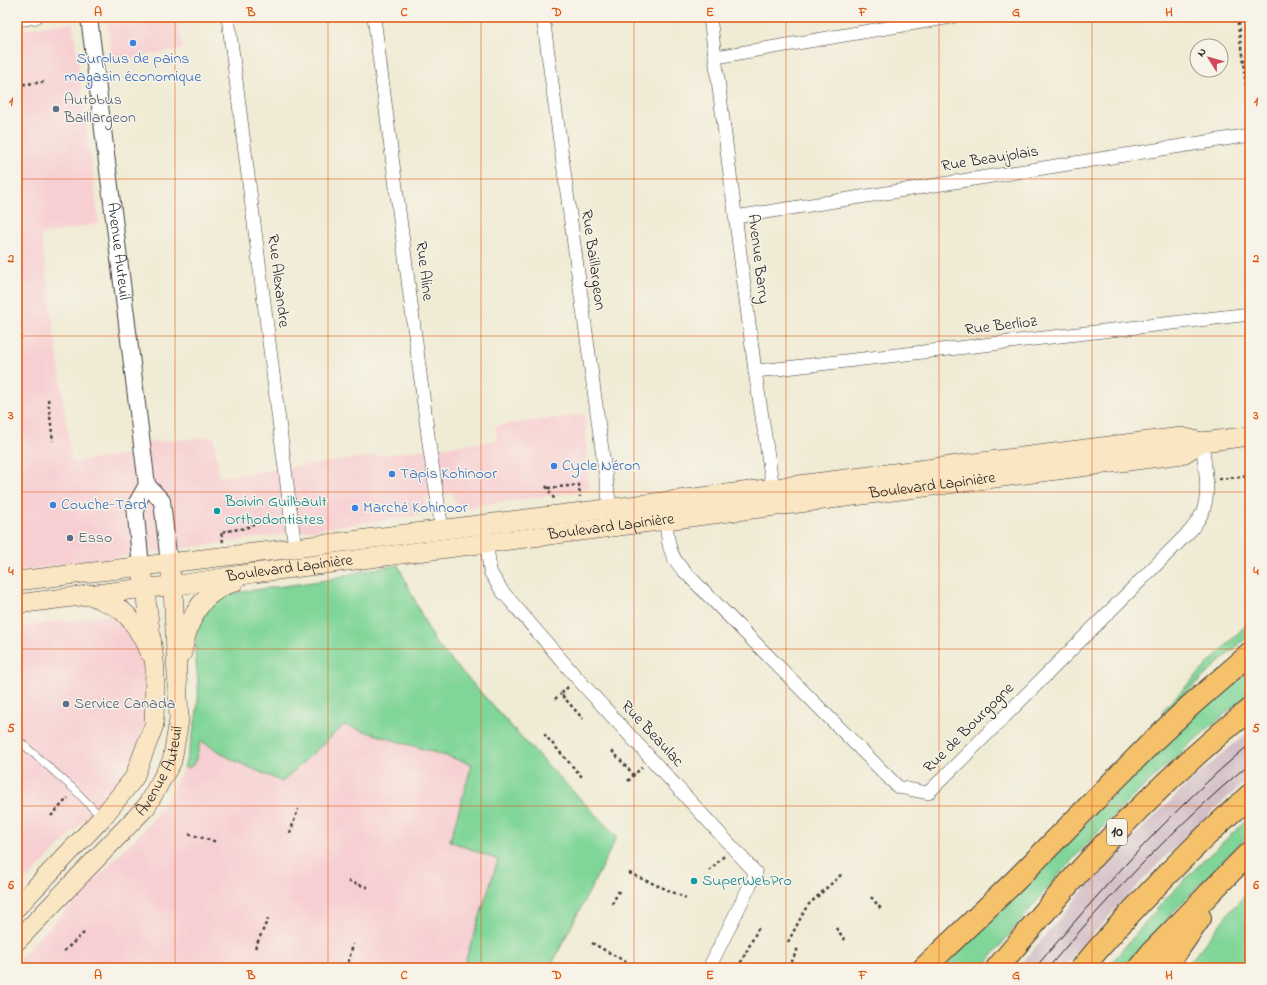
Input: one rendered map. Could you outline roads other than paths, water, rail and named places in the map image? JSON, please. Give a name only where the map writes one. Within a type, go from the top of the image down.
[{"type":"highway","points":[[924,968],[1014,882],[1154,739],[1250,654]]},
{"type":"highway","name":"10","points":[[997,968],[1079,872],[1115,833],[1187,763],[1250,709]]},
{"type":"highway","points":[[1082,968],[1123,920],[1158,883],[1250,795]]},
{"type":"highway","points":[[1139,968],[1151,953],[1246,856]]},
{"type":"highway","points":[[1165,968],[1246,856]]},
{"type":"highway","points":[[911,968],[958,935]]},
{"type":"main road","name":"Boulevard Lapinière","points":[[17,581],[142,567],[663,501],[774,496],[1183,454],[1202,442],[1250,436]]},
{"type":"main road","name":"Boulevard Lapinière","points":[[17,604],[89,594],[173,586],[254,573],[666,520],[774,496]]},
{"type":"main road","name":"Avenue Auteuil","points":[[24,913],[146,807],[172,761],[179,720],[173,586],[169,563]]},
{"type":"main road","name":"Avenue Auteuil","points":[[17,941],[24,913],[134,778],[154,726],[155,668],[142,567]]},
{"type":"main road","points":[[178,682],[185,639],[192,619],[199,607],[208,596],[217,590],[254,573]]},
{"type":"main road","points":[[89,594],[120,610],[130,620],[145,640],[155,668]]},
{"type":"street","points":[[17,20],[36,17]]},
{"type":"street","name":"Avenue Auteuil","points":[[89,17],[147,485],[162,501],[169,563]]},
{"type":"street","name":"Rue Alexandre","points":[[228,17],[295,548]]},
{"type":"street","name":"Rue Aline","points":[[374,17],[430,451],[442,529]]},
{"type":"street","name":"Rue Baillargeon","points":[[543,17],[610,508]]},
{"type":"street","name":"Avenue Barry","points":[[710,17],[755,371],[774,496]]},
{"type":"street","points":[[716,57],[951,17]]},
{"type":"street","name":"Rue Beaujolais","points":[[735,217],[1250,135]]},
{"type":"street","name":"Rue Berlioz","points":[[755,371],[1250,314]]},
{"type":"street","name":"Rue de Bourgogne","points":[[663,501],[671,552],[676,563],[898,787],[928,793],[1191,530],[1204,508],[1206,496],[1202,442]]},
{"type":"street","name":"Avenue Auteuil","points":[[142,567],[135,506],[147,485]]},
{"type":"street","name":"Rue Beaulac","points":[[485,524],[490,571],[497,585],[577,678],[756,873],[708,968]]},
{"type":"lane","points":[[17,739],[75,790],[102,818]]},
{"type":"tram line","points":[[1035,968],[1111,880],[1164,823],[1250,744]]},
{"type":"tram line","points":[[1048,968],[1095,913],[1145,861],[1196,811],[1250,763]]},
{"type":"place","name":"Surplus de pains magasin économique","points":[[133,43]]},
{"type":"place","name":"Autobus Baillargeon","points":[[56,109]]},
{"type":"place","name":"Cycle Néron","points":[[554,466]]},
{"type":"place","name":"Tapis Kohinoor","points":[[392,474]]},
{"type":"place","name":"Couche-Tard","points":[[53,505]]},
{"type":"place","name":"Marché Kohinoor","points":[[355,508]]},
{"type":"place","name":"Boivin Guilbault Orthodontistes","points":[[217,511]]},
{"type":"place","name":"Esso","points":[[70,538]]},
{"type":"place","name":"Service Canada","points":[[66,704]]},
{"type":"place","name":"SuperWebPro","points":[[694,881]]}]
